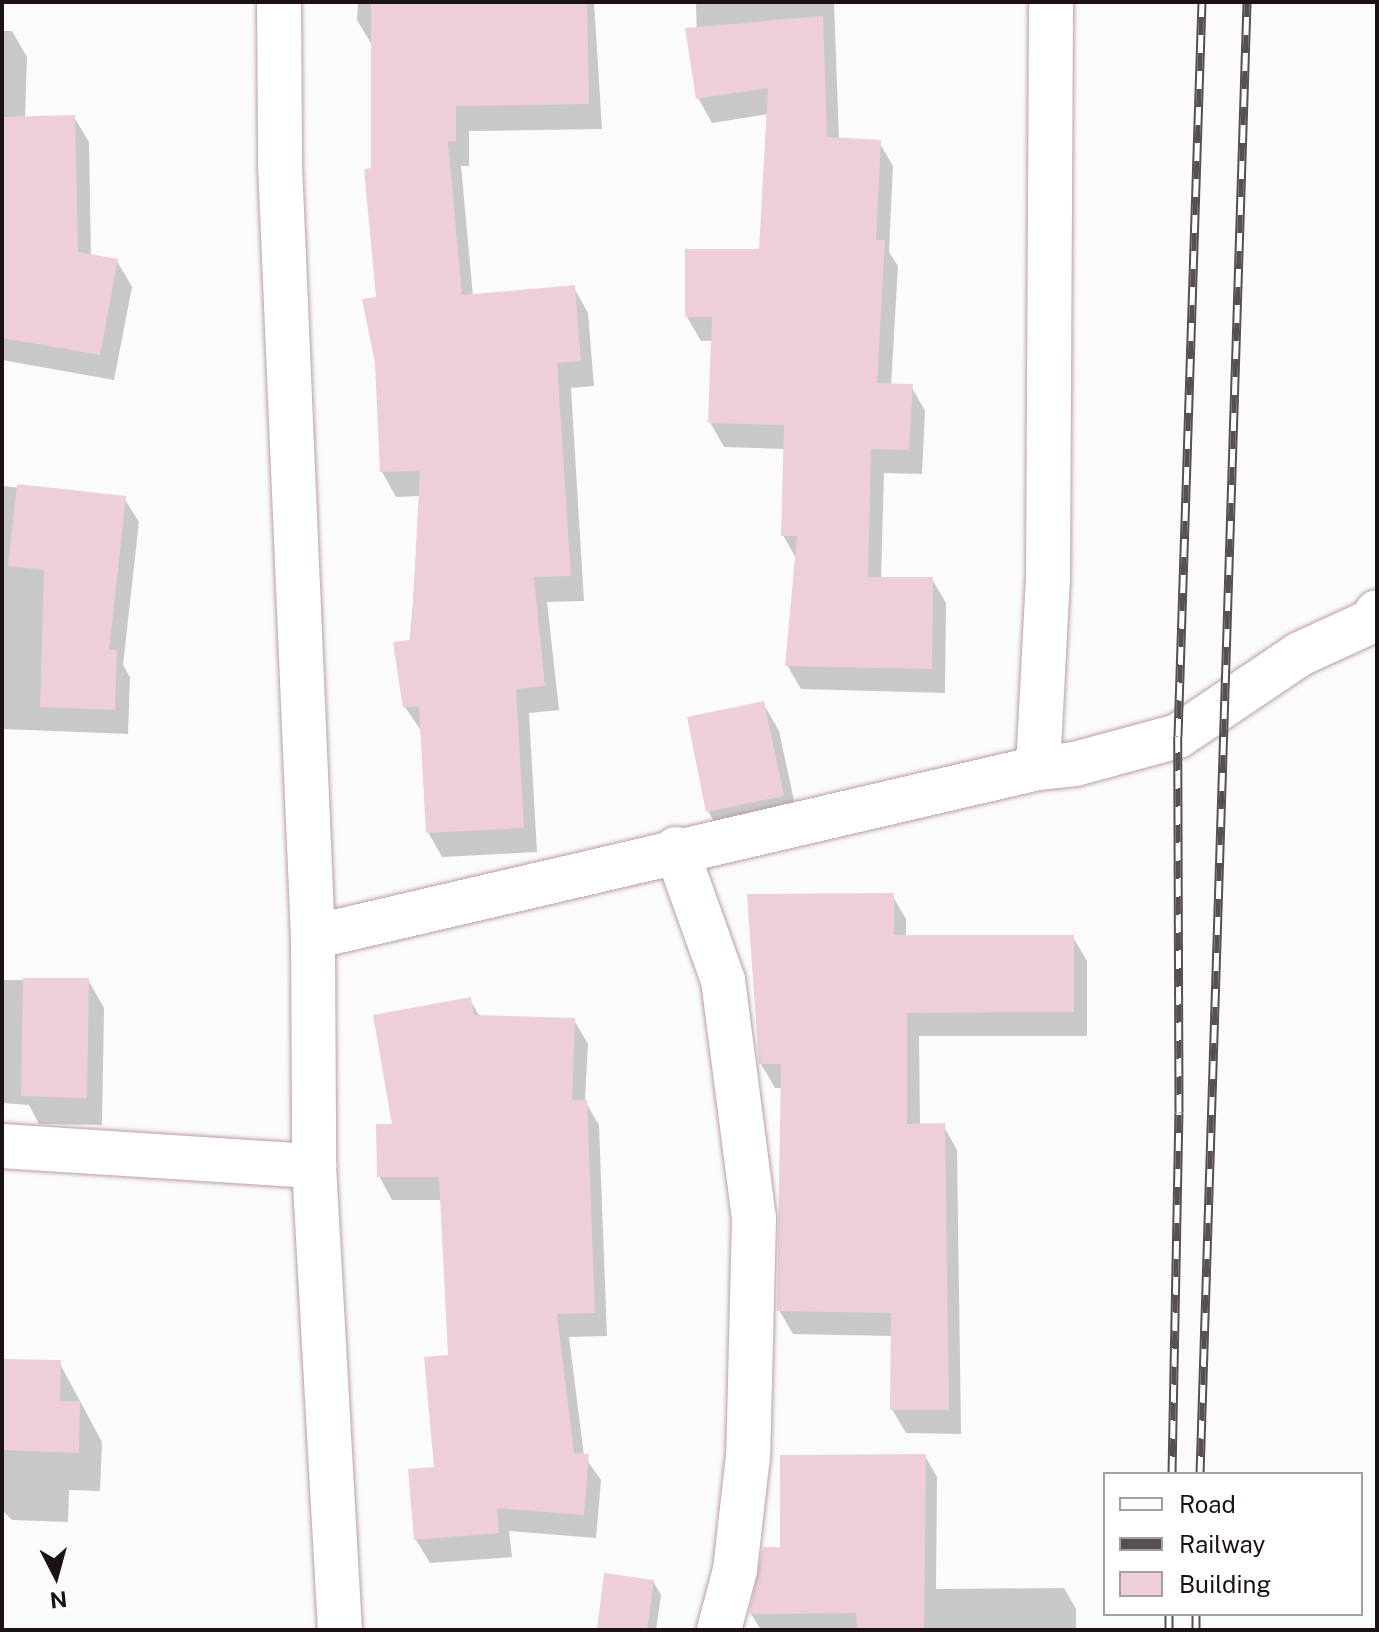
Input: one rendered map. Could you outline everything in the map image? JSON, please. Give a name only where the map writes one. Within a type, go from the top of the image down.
[{"type":"street","points":[[279,2],[280,164],[313,937],[314,1166],[340,1630]]},
{"type":"street","points":[[1038,768],[1048,580],[1051,2]]},
{"type":"street","points":[[313,937],[676,849],[1038,768],[1097,759],[1178,736],[1300,654],[1372,621],[1377,612]]},
{"type":"street","points":[[676,849],[723,980],[754,1218],[748,1456],[735,1570],[719,1630]]},
{"type":"street","points":[[2,1146],[314,1166]]},
{"type":"building","points":[[371,2],[587,2],[589,104],[456,106],[456,141],[448,141],[462,295],[575,285],[581,361],[557,363],[571,576],[534,577],[545,686],[516,689],[524,828],[426,833],[419,706],[403,708],[393,642],[411,640],[420,471],[380,472],[375,363],[362,299],[376,297],[364,169],[371,168]]},
{"type":"building","points":[[823,16],[827,137],[881,140],[876,240],[885,240],[877,383],[913,384],[909,450],[871,449],[868,577],[933,577],[932,669],[785,666],[797,536],[781,536],[784,425],[708,423],[712,317],[685,317],[685,249],[759,249],[768,88],[696,99],[685,28]]},
{"type":"building","points":[[75,115],[78,252],[118,259],[100,355],[2,338],[2,117]]},
{"type":"building","points":[[17,484],[126,496],[109,650],[117,650],[115,710],[40,707],[44,570],[8,566]]},
{"type":"building","points":[[764,701],[784,796],[706,812],[687,717]]},
{"type":"building","points":[[894,893],[894,935],[1074,935],[1074,1012],[907,1013],[907,1124],[945,1123],[949,1410],[890,1410],[891,1313],[777,1311],[781,1064],[759,1064],[747,894]]},
{"type":"building","points":[[23,978],[89,978],[87,1098],[21,1096]]},
{"type":"building","points":[[471,997],[474,1015],[575,1018],[572,1100],[587,1100],[595,1313],[557,1314],[574,1453],[589,1454],[584,1515],[497,1508],[499,1533],[414,1540],[408,1469],[434,1467],[424,1357],[448,1355],[439,1177],[377,1177],[376,1124],[392,1124],[373,1015]]},
{"type":"building","points":[[2,1359],[61,1360],[60,1401],[80,1401],[79,1453],[2,1450]]},
{"type":"building","points":[[926,1454],[924,1630],[857,1630],[856,1613],[749,1614],[763,1547],[780,1547],[780,1455]]},
{"type":"building","points":[[604,1573],[654,1580],[647,1630],[597,1630]]},
{"type":"railway","points":[[1172,1472],[1179,1112],[1178,736],[1202,2]]},
{"type":"railway","points":[[1200,1472],[1247,2]]},
{"type":"railway","points":[[1169,1616],[1169,1630]]},
{"type":"railway","points":[[1196,1616],[1196,1630]]}]
